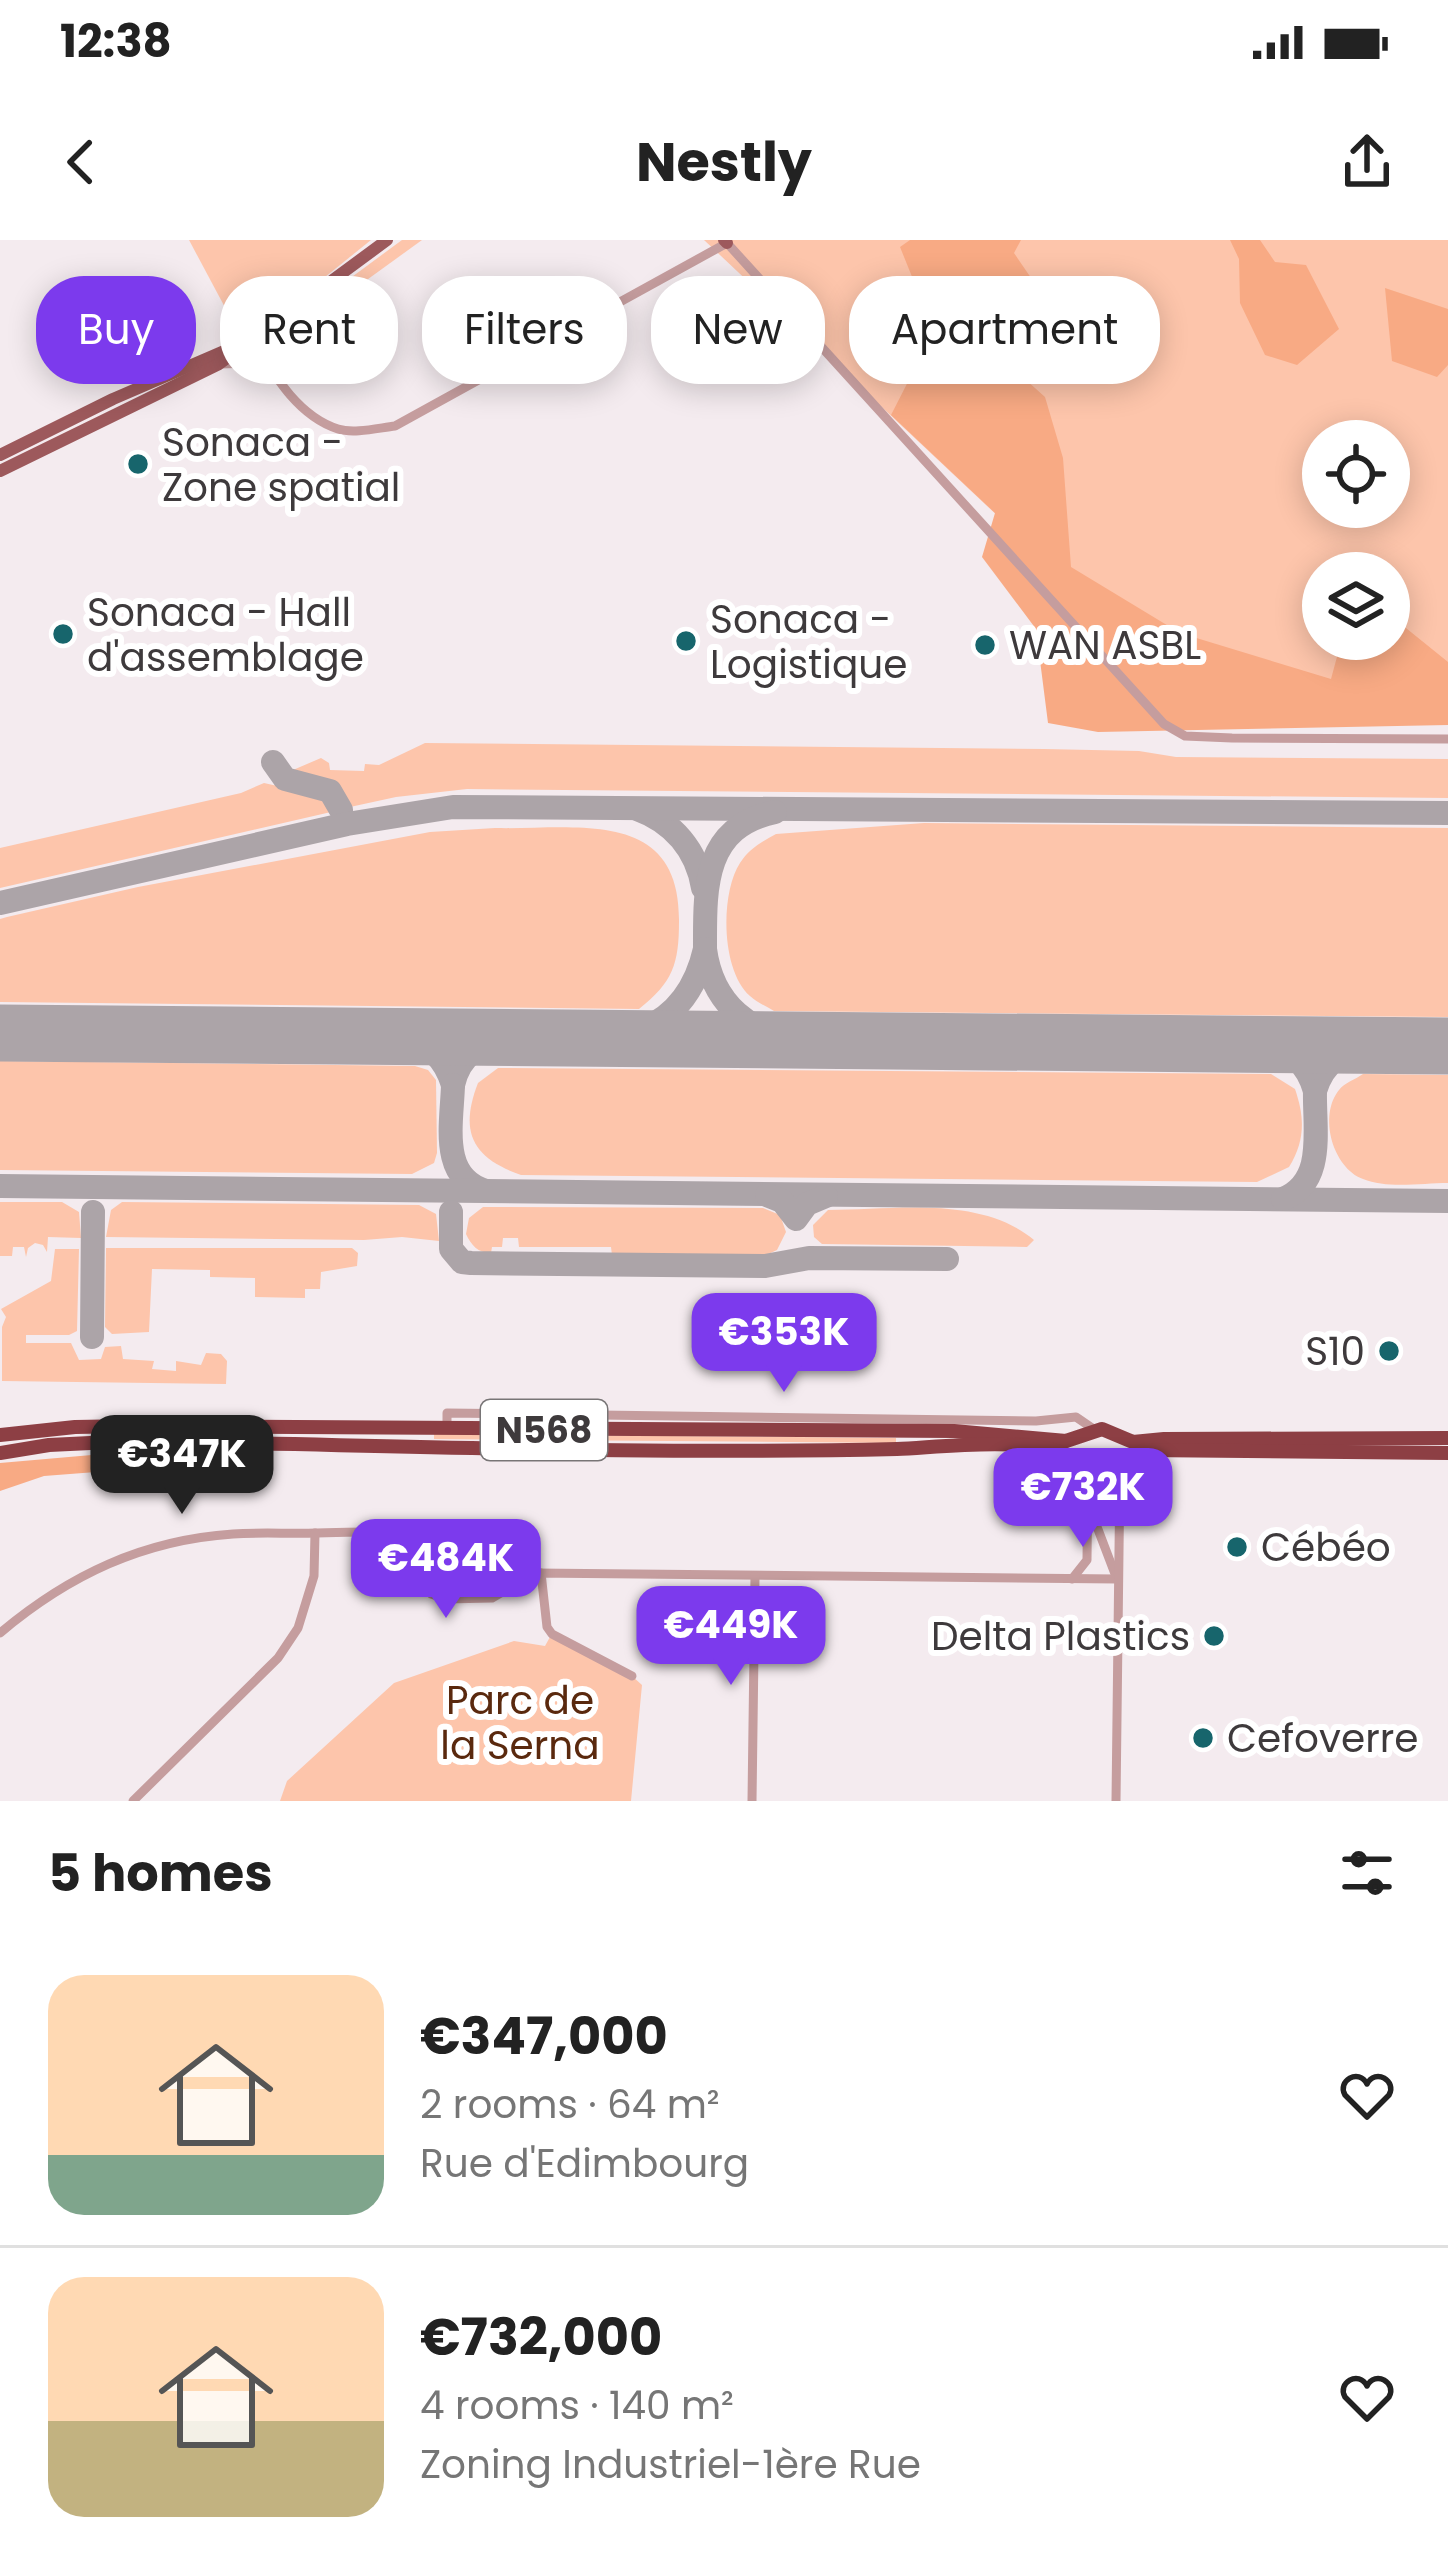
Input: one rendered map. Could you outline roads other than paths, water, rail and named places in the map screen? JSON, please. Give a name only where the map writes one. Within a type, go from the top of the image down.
[{"type":"highway","name":"N568","points":[[0,1435],[101,1426],[447,1421],[954,1431],[1066,1441],[1110,1430],[1133,1442],[1448,1438]]},
{"type":"highway","points":[[1164,1439],[1227,1430]]},
{"type":"highway","points":[[1086,1466],[1080,1453],[1090,1434]]},
{"type":"highway","points":[[1122,1464],[1123,1439]]},
{"type":"highway","name":"N568","points":[[0,1453],[132,1441],[686,1448],[983,1445],[1065,1452],[1107,1474],[1145,1450],[1448,1453]]},
{"type":"main road","points":[[339,276],[387,240]]},
{"type":"main road","points":[[0,455],[220,353]]},
{"type":"main road","points":[[0,471],[219,364]]},
{"type":"street","points":[[282,384],[309,415],[341,431],[395,426],[726,241],[1164,724],[1185,736],[1448,739]]},
{"type":"street","points":[[447,1421],[1036,1421],[1076,1417],[1090,1434]]},
{"type":"street","points":[[1116,1801],[1122,1464]]},
{"type":"street","points":[[1072,1579],[1087,1560],[1086,1466]]},
{"type":"street","points":[[1088,1505],[1094,1496],[1103,1495],[1119,1504]]},
{"type":"street","points":[[1088,1505],[1117,1579]]},
{"type":"street","points":[[405,1532],[423,1548],[425,1585],[431,1594],[446,1599],[492,1598],[529,1574],[542,1573],[1117,1579]]},
{"type":"street","points":[[0,1633],[72,1580],[137,1551],[199,1537],[492,1532],[503,1538],[514,1561],[529,1574]]},
{"type":"street","points":[[133,1801],[278,1658],[298,1628],[312,1585],[315,1533]]},
{"type":"street","points":[[542,1573],[548,1631],[632,1676]]},
{"type":"street","points":[[752,1801],[755,1576]]},
{"type":"place","name":"Sonaca - Zone spatial","points":[[138,464]]},
{"type":"place","name":"Sonaca - Hall d'assemblage","points":[[63,634]]},
{"type":"place","name":"Sonaca - Logistique","points":[[686,641]]},
{"type":"place","name":"WAN ASBL","points":[[985,645]]},
{"type":"place","name":"S10","points":[[1389,1351]]},
{"type":"place","name":"Cébéo","points":[[1237,1547]]},
{"type":"place","name":"Delta Plastics","points":[[1214,1636]]},
{"type":"place","name":"Cefoverre","points":[[1203,1738]]},
{"type":"park label","name":"Parc de la Serna","points":[[520,1722]]}]
